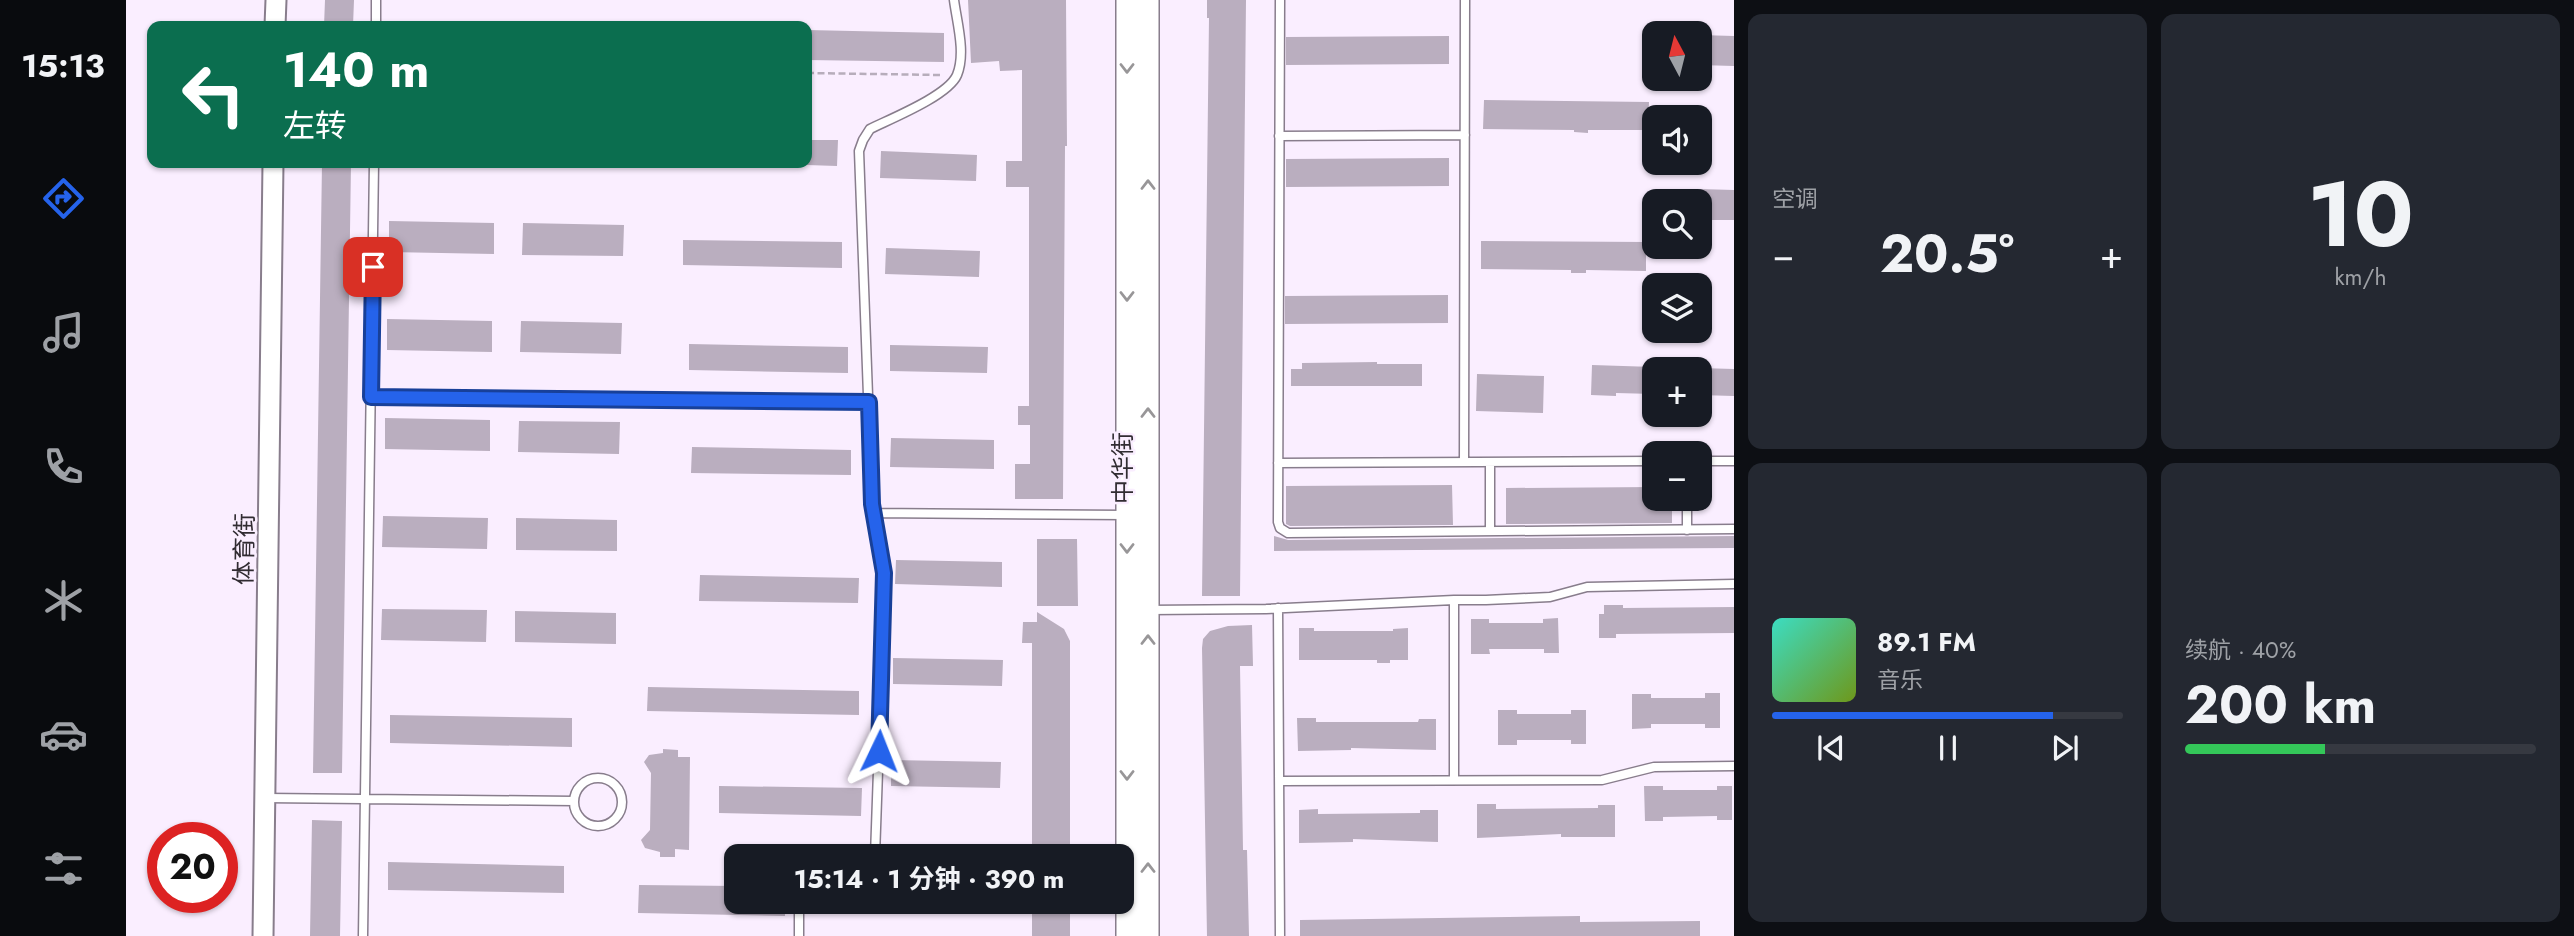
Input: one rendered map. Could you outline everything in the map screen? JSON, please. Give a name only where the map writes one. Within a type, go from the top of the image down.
[{"type":"main road","name":"中华街","points":[[1127,0],[1127,936]]},
{"type":"main road","name":"中华街","points":[[1148,0],[1148,936]]},
{"type":"street","points":[[275,21],[276,0]]},
{"type":"street","name":"体育街","points":[[263,936],[273,168]]},
{"type":"lane","points":[[376,0],[376,21]]},
{"type":"lane","points":[[875,844],[884,573],[873,513],[859,151],[870,129],[940,92],[957,75],[960,57],[954,0]]},
{"type":"lane","points":[[1280,0],[1280,528],[1287,533],[1734,529]]},
{"type":"lane","points":[[1464,462],[1465,0]]},
{"type":"lane","points":[[1279,136],[1465,135]]},
{"type":"lane","points":[[363,936],[374,168]]},
{"type":"lane","points":[[371,397],[869,402]]},
{"type":"lane","points":[[1278,463],[1642,461]]},
{"type":"lane","points":[[1712,461],[1734,461]]},
{"type":"lane","points":[[1490,462],[1490,531]]},
{"type":"lane","points":[[1687,511],[1687,530]]},
{"type":"lane","points":[[873,513],[1127,516]]},
{"type":"lane","points":[[1148,610],[1278,608],[1550,597],[1587,587],[1734,584]]},
{"type":"lane","points":[[1454,600],[1454,780]]},
{"type":"lane","points":[[1278,608],[1280,936]]},
{"type":"lane","points":[[1279,781],[1602,780],[1654,767],[1734,766]]},
{"type":"lane","points":[[596,778],[604,779],[618,788],[623,804],[615,819],[600,826],[591,825],[579,817],[574,801],[582,784],[596,778]]},
{"type":"lane","points":[[265,798],[574,801]]},
{"type":"lane","points":[[799,914],[799,936]]},
{"type":"path","points":[[812,73],[957,75]]},
{"type":"building","points":[[325,0],[354,0],[353,21],[324,21]]},
{"type":"building","points":[[968,0],[1066,0],[1063,499],[1015,499],[1015,464],[1030,464],[1030,425],[1018,425],[1018,406],[1029,406],[1029,187],[1006,187],[1006,161],[1022,161],[1022,70],[1000,71],[999,61],[971,63]]},
{"type":"building","points":[[1207,0],[1246,0],[1240,596],[1202,596],[1209,18]]},
{"type":"building","points":[[812,30],[944,33],[944,62],[812,60]]},
{"type":"building","points":[[1712,35],[1734,36],[1734,66],[1712,65]]},
{"type":"building","points":[[1449,36],[1449,64],[1286,65],[1286,37]]},
{"type":"building","points":[[1484,100],[1649,102],[1649,105],[1642,105],[1642,130],[1588,130],[1588,133],[1574,130],[1483,129]]},
{"type":"building","points":[[812,140],[838,140],[837,166],[812,165]]},
{"type":"building","points":[[881,151],[977,155],[976,181],[880,178]]},
{"type":"building","points":[[1449,158],[1449,186],[1286,187],[1286,159]]},
{"type":"building","points":[[322,168],[351,168],[342,773],[313,773]]},
{"type":"building","points":[[1712,189],[1734,190],[1734,220],[1712,220]]},
{"type":"building","points":[[389,221],[494,223],[494,254],[389,252]]},
{"type":"building","points":[[523,223],[624,225],[623,256],[522,255]]},
{"type":"building","points":[[683,240],[842,242],[842,268],[683,265]]},
{"type":"building","points":[[1481,241],[1642,242],[1642,259],[1646,259],[1646,271],[1586,270],[1586,273],[1571,273],[1571,270],[1481,269]]},
{"type":"building","points":[[886,248],[980,251],[979,277],[885,274]]},
{"type":"building","points":[[1448,295],[1448,323],[1285,324],[1285,296]]},
{"type":"building","points":[[387,319],[492,321],[492,352],[387,350]]},
{"type":"building","points":[[521,321],[622,323],[621,354],[520,352]]},
{"type":"building","points":[[689,344],[848,347],[848,373],[689,370]]},
{"type":"building","points":[[890,345],[988,347],[987,373],[890,371]]},
{"type":"building","points":[[1302,363],[1422,364],[1422,386],[1291,386],[1291,369],[1302,369]]},
{"type":"building","points":[[1592,365],[1642,367],[1642,394],[1591,395]]},
{"type":"building","points":[[1712,368],[1734,369],[1734,396],[1712,395]]},
{"type":"building","points":[[1477,374],[1544,376],[1543,413],[1476,411]]},
{"type":"building","points":[[385,418],[490,420],[490,451],[385,449]]},
{"type":"building","points":[[519,421],[620,422],[619,454],[518,452]]},
{"type":"building","points":[[891,438],[994,440],[994,469],[890,467]]},
{"type":"building","points":[[692,447],[851,450],[851,475],[691,473]]},
{"type":"building","points":[[1452,485],[1453,525],[1286,524],[1286,486]]},
{"type":"building","points":[[1642,487],[1642,511],[1672,511],[1672,523],[1506,524],[1506,488]]},
{"type":"building","points":[[383,516],[488,518],[487,549],[382,547]]},
{"type":"building","points":[[516,518],[617,520],[617,551],[516,550]]},
{"type":"building","points":[[1274,536],[1288,540],[1734,536],[1734,548],[1274,551]]},
{"type":"building","points":[[1037,539],[1077,539],[1078,606],[1037,606]]},
{"type":"building","points":[[896,560],[1002,562],[1002,587],[895,584]]},
{"type":"building","points":[[700,575],[859,578],[858,603],[699,601]]},
{"type":"building","points":[[1604,605],[1623,605],[1623,608],[1734,607],[1734,633],[1616,634],[1616,638],[1599,638],[1599,614],[1604,614]]},
{"type":"building","points":[[382,609],[487,610],[486,642],[381,640]]},
{"type":"building","points":[[515,611],[616,613],[616,644],[515,642]]},
{"type":"building","points":[[1037,612],[1064,629],[1070,641],[1070,844],[1032,844],[1032,643],[1022,643],[1023,622],[1037,622]]},
{"type":"building","points":[[1558,618],[1559,653],[1544,653],[1544,649],[1489,649],[1490,654],[1471,654],[1471,619],[1489,619],[1489,623],[1543,623],[1543,619]]},
{"type":"building","points":[[1252,625],[1253,666],[1240,666],[1243,850],[1247,850],[1249,936],[1207,936],[1203,639],[1210,631],[1228,626]]},
{"type":"building","points":[[1299,628],[1314,628],[1314,631],[1393,631],[1408,628],[1408,660],[1377,663],[1377,660],[1299,660]]},
{"type":"building","points":[[893,658],[1003,660],[1002,686],[893,684]]},
{"type":"building","points":[[648,687],[859,691],[859,715],[647,711]]},
{"type":"building","points":[[1705,693],[1720,693],[1720,728],[1705,728],[1705,724],[1651,724],[1651,728],[1632,729],[1632,694],[1651,694],[1651,698],[1705,698]]},
{"type":"building","points":[[1498,710],[1517,710],[1517,714],[1571,714],[1571,710],[1586,710],[1586,744],[1571,744],[1571,740],[1517,740],[1517,745],[1498,745]]},
{"type":"building","points":[[390,715],[572,718],[572,747],[390,743]]},
{"type":"building","points":[[1297,718],[1316,718],[1316,722],[1418,722],[1419,719],[1436,719],[1436,750],[1351,748],[1298,751]]},
{"type":"building","points":[[663,749],[678,750],[678,757],[690,757],[689,850],[675,849],[675,857],[660,857],[660,852],[645,848],[641,840],[650,830],[651,773],[644,762],[649,755],[663,753]]},
{"type":"building","points":[[891,760],[1001,762],[1000,788],[891,786]]},
{"type":"building","points":[[719,786],[862,788],[861,816],[719,813]]},
{"type":"building","points":[[1644,786],[1663,786],[1663,790],[1717,790],[1717,786],[1732,786],[1732,820],[1717,820],[1717,816],[1663,817],[1663,821],[1645,821]]},
{"type":"building","points":[[1477,804],[1496,804],[1496,809],[1598,808],[1598,805],[1615,805],[1615,837],[1561,837],[1561,834],[1477,838]]},
{"type":"building","points":[[1318,809],[1318,814],[1420,813],[1420,810],[1438,810],[1438,842],[1353,839],[1353,842],[1299,843],[1299,810]]},
{"type":"building","points":[[312,820],[342,821],[340,936],[310,936]]},
{"type":"building","points":[[388,862],[564,866],[564,893],[388,890]]},
{"type":"building","points":[[639,885],[724,886],[724,914],[785,916],[638,913]]},
{"type":"building","points":[[1032,914],[1070,914],[1070,936],[1032,936]]},
{"type":"building","points":[[1580,916],[1580,922],[1700,921],[1700,936],[1300,936],[1300,920]]},
{"type":"route","points":[[373,267],[371,397],[869,402],[872,504],[884,573],[879,751]]}]
